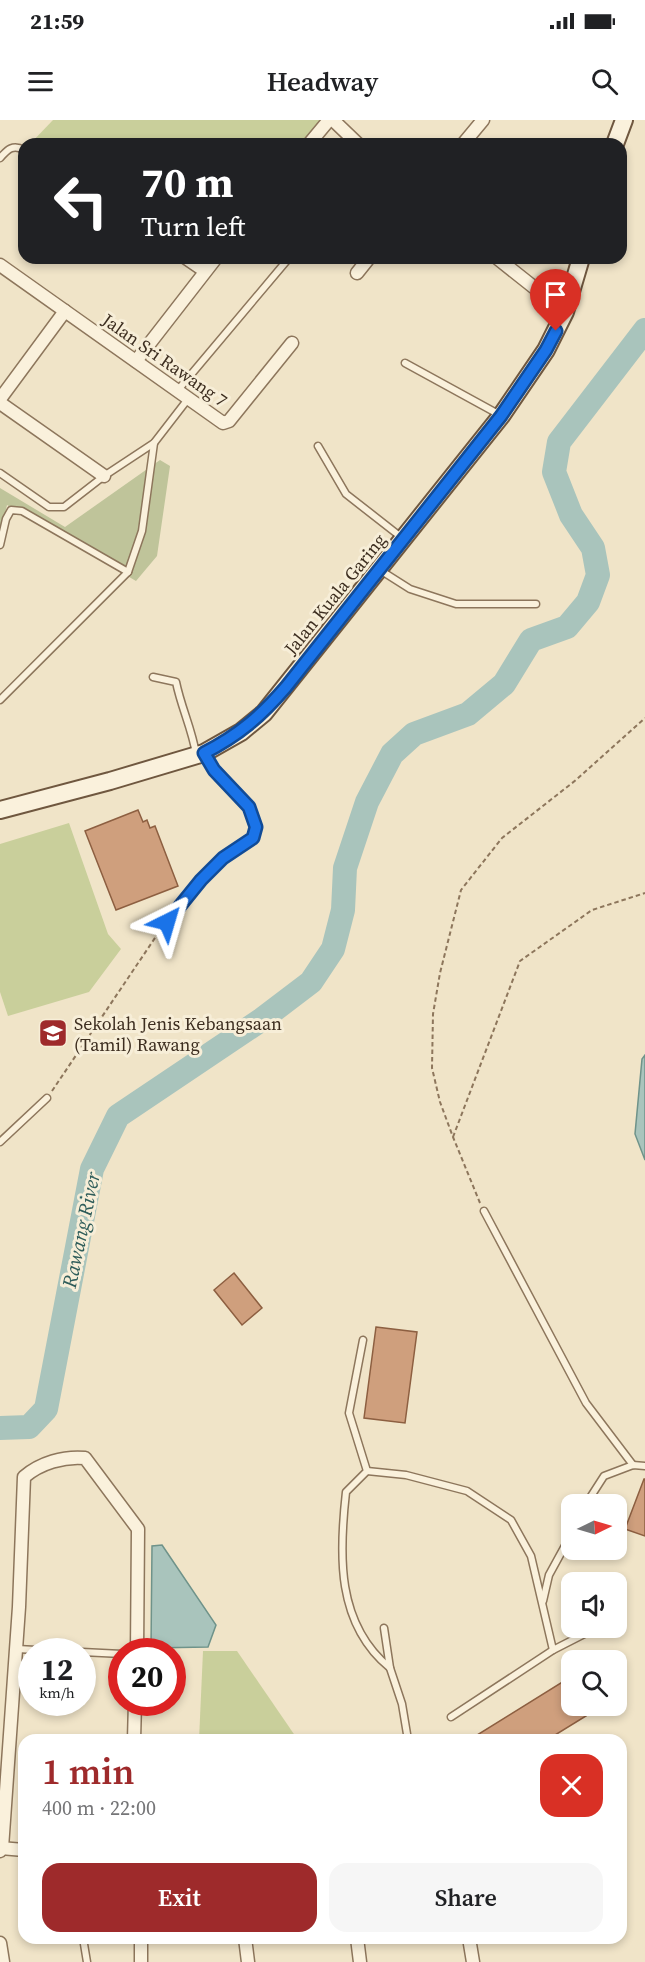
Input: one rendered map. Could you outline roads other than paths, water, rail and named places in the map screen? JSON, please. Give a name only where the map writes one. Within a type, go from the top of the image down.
[{"type":"street","points":[[314,138],[331,120],[351,138]]},
{"type":"street","points":[[468,138],[483,120]]},
{"type":"street","points":[[617,138],[624,120]]},
{"type":"street","points":[[195,264],[206,271]]},
{"type":"street","points":[[136,361],[211,264]]},
{"type":"street","points":[[357,273],[364,264]]},
{"type":"street","points":[[505,264],[565,312]]},
{"type":"street","name":"Jalan Kuala Garing","points":[[0,810],[110,782],[200,754],[241,732],[264,713],[501,416],[546,350],[565,312],[579,264]]},
{"type":"street","name":"Jalan Sri Rawang 7","points":[[0,265],[223,423],[229,420],[292,343]]},
{"type":"street","points":[[65,311],[0,401],[104,476]]},
{"type":"street","points":[[18,1850],[1,1849],[17,1649],[24,1477],[35,1468],[71,1456],[85,1458],[138,1529],[137,1638]]},
{"type":"street","points":[[134,1734],[135,1716]]},
{"type":"street","points":[[0,1943],[3,1962]]},
{"type":"street","points":[[141,1944],[141,1962]]},
{"type":"street","points":[[246,1944],[248,1962]]},
{"type":"street","points":[[358,1944],[360,1962]]},
{"type":"street","points":[[470,1944],[472,1962]]},
{"type":"lane","points":[[0,158],[11,148],[18,147]]},
{"type":"lane","points":[[178,390],[284,264]]},
{"type":"lane","points":[[405,363],[501,416]]},
{"type":"lane","points":[[0,473],[49,507],[55,509],[64,507],[104,476],[154,443],[189,398]]},
{"type":"lane","points":[[0,700],[128,572],[142,531],[154,443]]},
{"type":"lane","points":[[318,446],[346,495],[404,540]]},
{"type":"lane","points":[[0,545],[6,519],[11,510],[22,512],[128,572]]},
{"type":"lane","points":[[380,570],[410,589],[456,604],[536,604]]},
{"type":"lane","points":[[153,677],[176,682],[181,705],[200,754],[249,807],[256,827],[253,838],[223,858],[201,880],[167,922]]},
{"type":"lane","points":[[0,1142],[47,1098]]},
{"type":"lane","points":[[484,1211],[586,1403],[633,1465]]},
{"type":"lane","points":[[363,1340],[349,1413],[367,1471]]},
{"type":"lane","points":[[592,1494],[604,1476],[633,1465],[645,1466]]},
{"type":"lane","points":[[367,1471],[406,1475],[467,1491],[512,1520],[531,1556],[553,1650]]},
{"type":"lane","points":[[367,1471],[346,1492],[340,1541],[345,1589],[360,1633],[374,1655],[390,1668]]},
{"type":"lane","points":[[542,1604],[549,1575],[561,1553]]},
{"type":"lane","points":[[384,1628],[390,1668],[402,1704],[407,1734]]},
{"type":"lane","points":[[451,1717],[553,1650],[576,1638]]},
{"type":"lane","points":[[84,1944],[87,1962]]},
{"type":"water","points":[[645,1055],[645,1160],[635,1134],[642,1059]]},
{"type":"water","points":[[162,1545],[216,1625],[208,1647],[186,1647],[186,1638],[151,1638],[152,1546]]},
{"type":"waterway","name":"Rawang River","points":[[0,1428],[29,1427],[46,1409],[92,1169],[118,1116],[261,1020],[311,982],[333,949],[343,910],[345,868],[367,802],[392,754],[414,734],[468,714],[504,684],[531,640],[567,627],[588,602],[598,575],[593,548],[571,515],[554,472],[559,442],[645,330]]},
{"type":"place","name":"Sekolah Jenis Kebangsaan (Tamil) Rawang","points":[[53,1033]]}]
